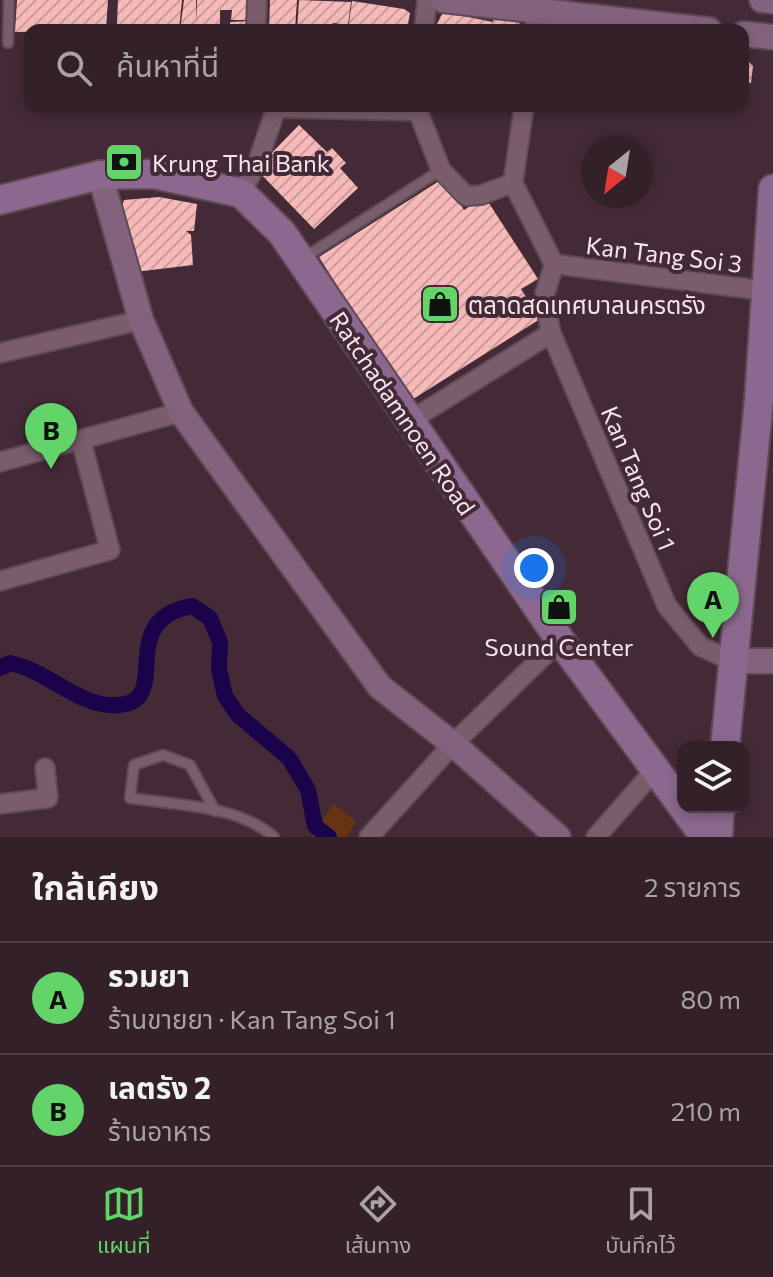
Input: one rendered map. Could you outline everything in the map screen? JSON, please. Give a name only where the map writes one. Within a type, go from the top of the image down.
[{"type":"main road","points":[[0,200],[100,175],[154,174],[241,193]]},
{"type":"main road","points":[[725,741],[732,661],[766,399],[767,291],[773,189]]},
{"type":"main road","name":"Ratchadamnoen Road","points":[[241,193],[282,233],[408,422],[560,640],[677,800]]},
{"type":"main road","name":"Ratchadamnoen Road","points":[[687,813],[705,837]]},
{"type":"main road","points":[[718,837],[720,813]]},
{"type":"street","points":[[256,24],[257,0]]},
{"type":"street","points":[[425,24],[427,0]]},
{"type":"street","points":[[444,0],[536,14],[644,24]]},
{"type":"street","points":[[762,0],[773,1]]},
{"type":"street","points":[[749,35],[773,37]]},
{"type":"street","points":[[241,193],[276,112]]},
{"type":"street","points":[[417,112],[441,170],[466,196],[481,195],[513,183]]},
{"type":"street","points":[[523,112],[513,183],[554,264]]},
{"type":"street","points":[[100,175],[141,320],[181,412],[380,687],[453,744],[558,837]]},
{"type":"street","name":"Kan Tang Soi 3","points":[[554,264],[767,291]]},
{"type":"street","name":"Kan Tang Soi 1","points":[[554,264],[544,297],[551,333],[667,606],[700,646],[732,661]]},
{"type":"street","points":[[0,353],[141,320]]},
{"type":"street","points":[[408,422],[551,333]]},
{"type":"street","points":[[0,462],[181,412]]},
{"type":"street","points":[[0,581],[110,550],[81,440]]},
{"type":"street","points":[[374,830],[453,744],[560,640]]},
{"type":"street","points":[[732,661],[773,661]]},
{"type":"street","points":[[0,804],[48,798],[45,768]]},
{"type":"street","points":[[596,837],[654,771]]},
{"type":"lane","points":[[8,43],[9,0]]},
{"type":"lane","points":[[300,260],[441,170]]},
{"type":"lane","points":[[215,811],[190,765],[163,755],[134,765],[130,798],[215,811],[260,825],[274,837]]},
{"type":"shaded area","points":[[333,804],[356,821],[347,837],[312,837]]},
{"type":"building","points":[[17,0],[108,0],[106,24],[24,24],[24,32],[15,32]]},
{"type":"building","points":[[118,0],[182,0],[180,24],[117,24]]},
{"type":"building","points":[[184,0],[196,0],[196,24],[181,24]]},
{"type":"building","points":[[197,0],[247,0],[246,20],[231,20],[232,10],[220,10],[220,24],[196,24]]},
{"type":"building","points":[[270,0],[297,0],[295,24],[269,24]]},
{"type":"building","points":[[299,0],[351,2],[348,24],[297,24]]},
{"type":"building","points":[[352,1],[404,9],[410,13],[408,24],[349,24]]},
{"type":"building","points":[[443,12],[493,22],[494,16],[517,20],[520,24],[437,24]]},
{"type":"building","points":[[247,21],[247,24],[230,24]]},
{"type":"building","points":[[749,62],[753,66],[749,83]]},
{"type":"building","points":[[299,125],[327,152],[332,148],[346,163],[340,168],[358,188],[314,229],[256,169]]},
{"type":"building","name":"ตลาดสดเทศบาลนครตรัง","points":[[444,178],[464,210],[485,197],[538,279],[521,289],[540,319],[410,401],[319,257]]},
{"type":"building","points":[[159,197],[197,204],[194,231],[186,231],[191,235],[193,265],[135,272],[122,206],[124,200]]},
{"type":"waterway","points":[[0,668],[10,663],[25,668],[90,701],[118,705],[134,700],[142,690],[149,643],[155,627],[168,614],[192,606],[210,618],[220,642],[219,669],[225,696],[238,715],[289,758],[308,790],[315,826],[329,837]]},
{"type":"place","name":"Krung Thai Bank","points":[[124,162]]},
{"type":"place","name":"ตลาดสดเทศบาลนครตรัง","points":[[440,304]]},
{"type":"place","name":"เลตรัง 2","points":[[51,469]]},
{"type":"place","name":"Sound Center","points":[[559,607]]},
{"type":"place","name":"รวมยา","points":[[713,638]]}]
